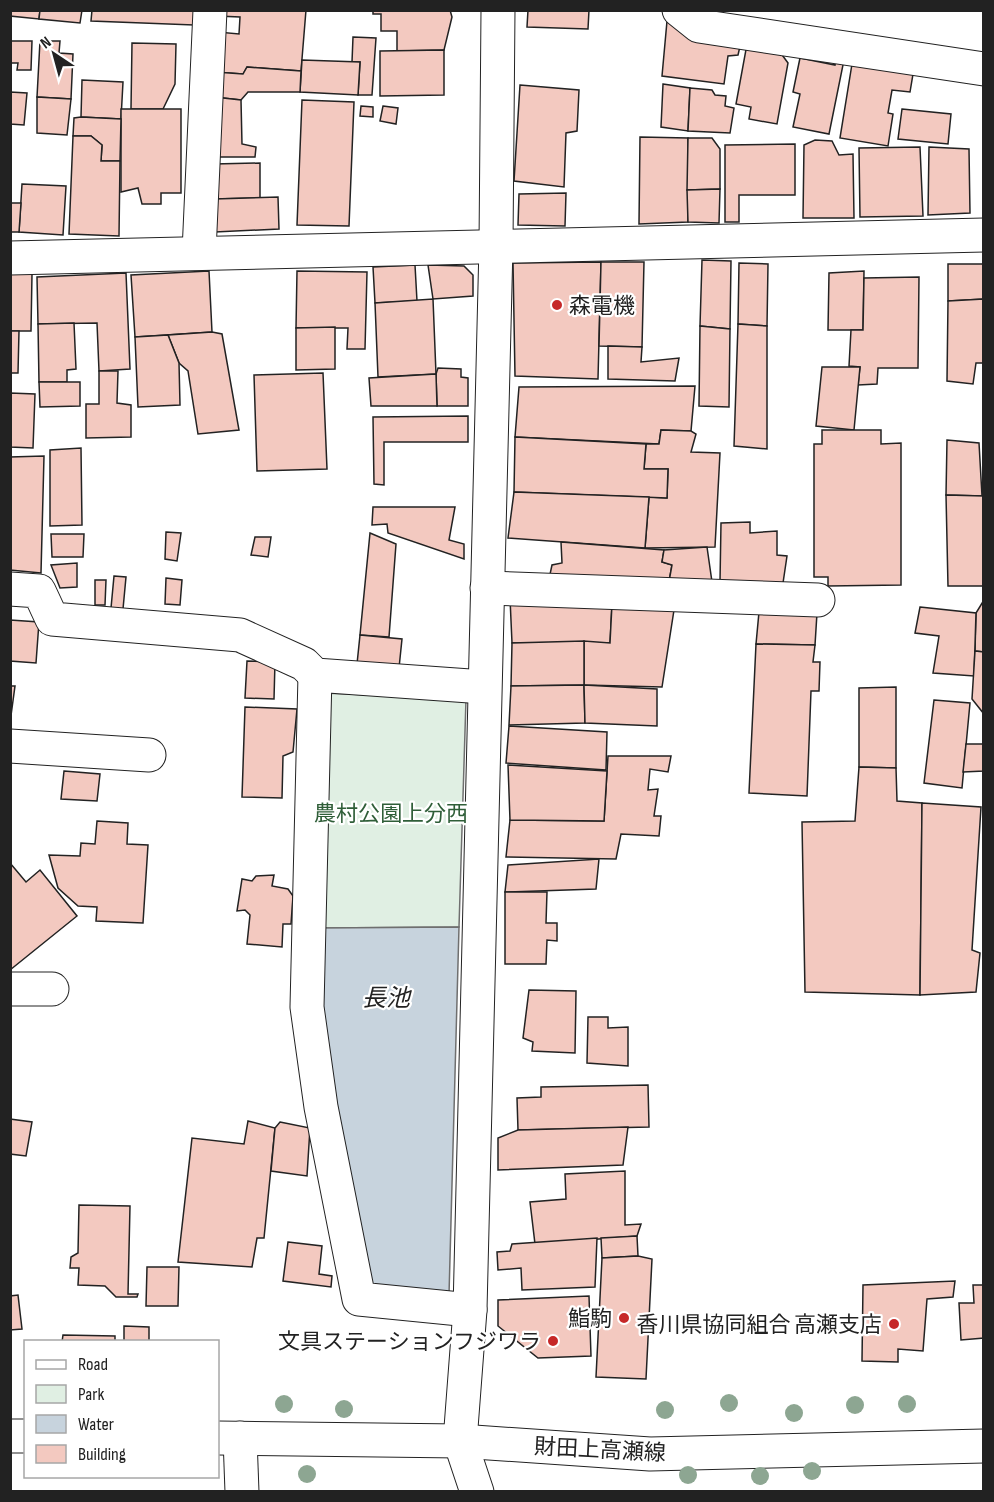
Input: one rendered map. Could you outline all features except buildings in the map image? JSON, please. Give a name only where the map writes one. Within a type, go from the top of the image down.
[{"type":"street","points":[[199,252],[210,10]]},
{"type":"street","points":[[477,1491],[460,1441],[470,1310],[496,245],[498,10]]},
{"type":"street","points":[[679,10],[699,26],[984,69]]},
{"type":"street","points":[[10,258],[496,245],[984,236]]},
{"type":"street","points":[[487,588],[818,600]]},
{"type":"street","points":[[10,589],[39,591],[52,619],[240,635],[304,664],[315,675],[484,687]]},
{"type":"street","points":[[315,675],[307,1007],[321,1107],[358,1299],[470,1310]]},
{"type":"street","points":[[10,747],[149,755]]},
{"type":"street","points":[[10,989],[52,989]]},
{"type":"street","points":[[229,1438],[242,1491]]},
{"type":"street","name":"財田上高瀬線","points":[[229,1438],[460,1441],[650,1454],[984,1446]]},
{"type":"green space","name":"農村公園上分西","points":[[323,693],[466,699],[459,927],[319,928]]},
{"type":"water","name":"長池","points":[[459,927],[449,1295],[362,1288],[316,1006],[319,928]]},
{"type":"place","name":"森電機","points":[[557,305]]},
{"type":"place","name":"鮨駒","points":[[624,1318]]},
{"type":"place","name":"香川県協同組合 高瀬支店","points":[[894,1324]]},
{"type":"place","name":"文具ステーションフジワラ","points":[[553,1341]]}]
